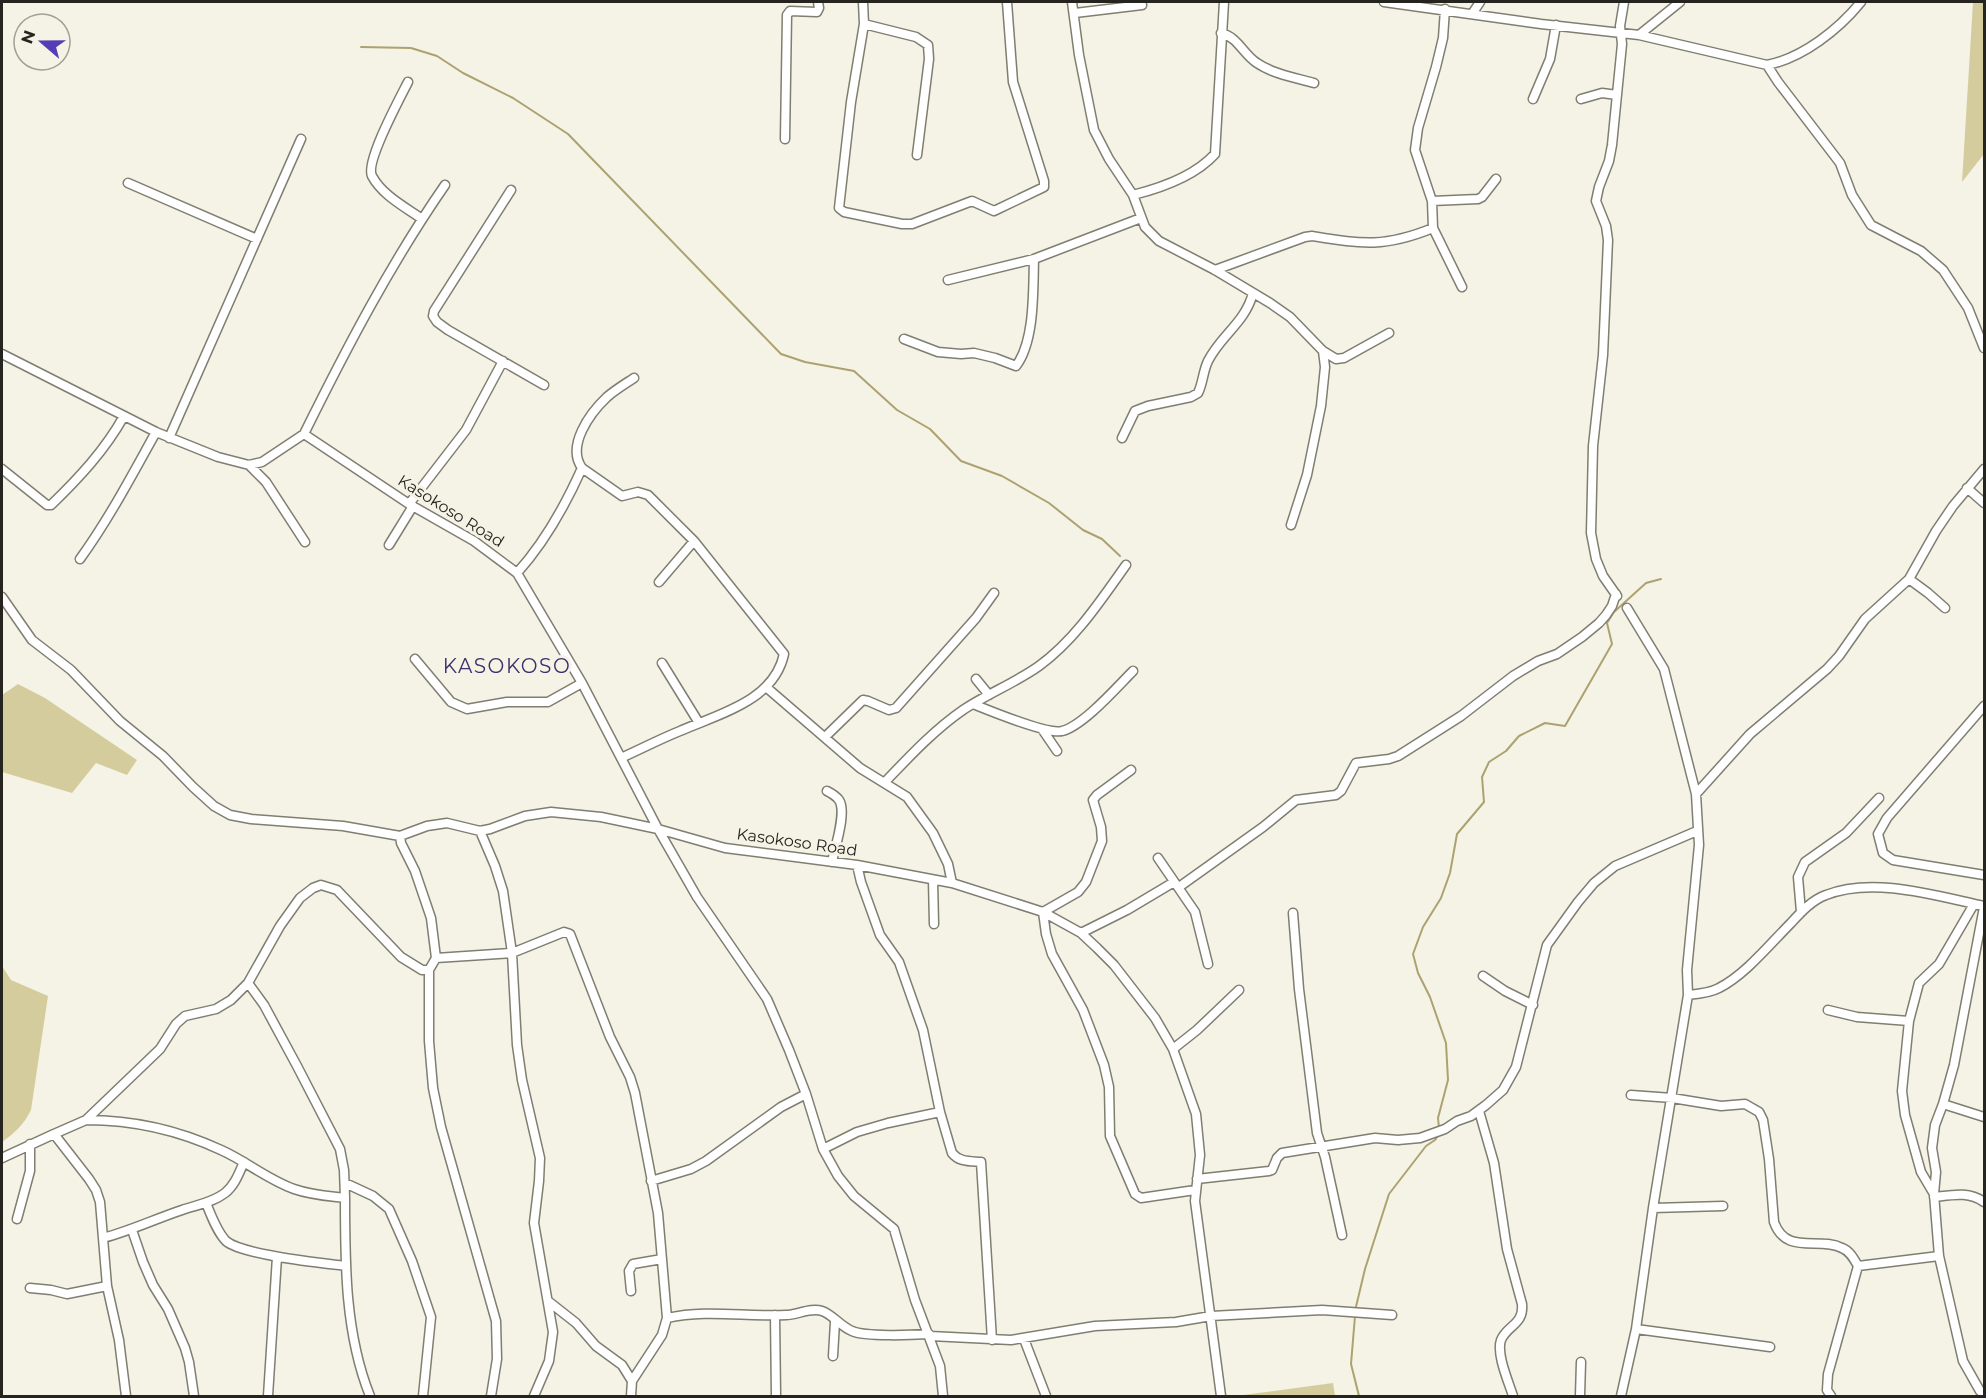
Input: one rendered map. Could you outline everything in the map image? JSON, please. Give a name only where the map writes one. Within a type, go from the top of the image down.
[{"type":"street","points":[[785,139],[788,15],[790,11],[817,12],[818,2]]},
{"type":"street","points":[[863,2],[864,24],[851,102],[840,210],[902,224],[912,224],[972,201],[994,211],[1042,190],[1044,184],[1013,82],[1007,2]]},
{"type":"street","points":[[1072,2],[1079,55],[1094,130],[1133,195],[1145,227],[1160,240],[1215,270],[1290,317],[1323,351],[1332,357],[1340,360],[1389,333]]},
{"type":"street","points":[[1133,195],[1173,182],[1203,165],[1215,154],[1224,2]]},
{"type":"street","points":[[1384,2],[1639,35],[1717,52],[1750,62],[1767,64],[1779,62],[1826,36],[1838,27],[1861,2]]},
{"type":"street","points":[[1472,14],[1480,2]]},
{"type":"street","points":[[1081,933],[1177,884],[1263,826],[1296,800],[1336,795],[1341,791],[1356,763],[1398,756],[1461,716],[1513,676],[1568,646],[1599,623],[1612,606],[1617,595],[1603,576],[1596,559],[1591,533],[1596,401],[1603,355],[1608,240],[1606,226],[1598,207],[1597,195],[1609,161],[1622,44],[1620,18],[1624,2]]},
{"type":"street","points":[[1639,35],[1680,2]]},
{"type":"street","points":[[1075,13],[1142,5]]},
{"type":"street","points":[[1444,9],[1443,38],[1418,128],[1415,150],[1432,201],[1433,228],[1462,287]]},
{"type":"street","points":[[864,24],[916,37],[928,45],[929,59],[917,155]]},
{"type":"street","points":[[1533,99],[1550,59],[1556,25]]},
{"type":"street","points":[[1221,33],[1237,41],[1256,63],[1279,73],[1314,83]]},
{"type":"street","points":[[1767,64],[1778,82],[1834,154],[1844,172],[1852,195],[1871,225],[1921,251],[1942,270],[1968,308],[1984,348]]},
{"type":"street","points":[[408,82],[376,149],[370,172],[384,192],[422,219]]},
{"type":"street","points":[[1581,99],[1602,93],[1617,95]]},
{"type":"street","points":[[169,438],[301,139]]},
{"type":"street","points":[[1432,201],[1478,200],[1496,179]]},
{"type":"street","points":[[128,183],[257,238]]},
{"type":"street","points":[[2,354],[169,438],[218,457],[249,465],[262,462],[304,435],[384,281],[445,185]]},
{"type":"street","points":[[511,190],[433,316],[448,330],[544,385]]},
{"type":"street","points":[[948,280],[1034,259],[1141,218]]},
{"type":"street","points":[[1215,270],[1305,237],[1375,244],[1414,236],[1433,228]]},
{"type":"street","points":[[904,339],[938,352],[974,353],[1016,366],[1028,335],[1034,259]]},
{"type":"street","points":[[1122,438],[1135,411],[1191,397],[1198,393],[1208,361],[1246,312],[1252,293]]},
{"type":"street","points":[[1291,525],[1307,474],[1321,406],[1325,367],[1323,351]]},
{"type":"street","points":[[389,545],[411,505],[465,430],[503,361]]},
{"type":"street","points":[[621,758],[742,705],[766,687],[781,664],[783,651],[694,541],[646,493],[639,492],[622,496],[582,468],[576,454],[577,444],[584,428],[608,397],[634,378]]},
{"type":"street","points":[[2,469],[47,505],[51,505],[84,472],[113,435],[124,416]]},
{"type":"street","points":[[80,559],[124,491],[156,432]]},
{"type":"street","name":"Kasokoso Road","points":[[304,435],[411,505],[466,536],[517,573],[582,683],[658,830],[725,848],[857,865],[952,883],[1043,912],[1081,933],[1114,965],[1155,1018],[1173,1049],[1196,1114],[1200,1155],[1195,1201],[1221,1396]]},
{"type":"street","points":[[249,465],[266,482],[305,542]]},
{"type":"street","points":[[517,573],[559,516],[582,468]]},
{"type":"street","points":[[1696,794],[1750,734],[1827,669],[1865,620],[1909,579],[1936,531],[1967,488],[1984,469]]},
{"type":"street","points":[[1967,488],[1984,503]]},
{"type":"street","points":[[658,582],[694,541]]},
{"type":"street","points":[[885,782],[902,763],[950,719],[1038,666],[1062,646],[1095,609],[1126,565]]},
{"type":"street","points":[[1909,579],[1945,608]]},
{"type":"street","points":[[825,737],[863,700],[889,710],[896,708],[976,618],[994,593]]},
{"type":"street","points":[[2,597],[32,640],[71,670],[120,721],[164,756],[192,787],[214,806],[230,815],[251,819],[343,826],[400,836],[427,826],[447,823],[480,831],[525,816],[551,812],[601,818],[658,830],[697,897],[767,999],[806,1094],[823,1149],[846,1187],[894,1229],[915,1300],[940,1366],[943,1396]]},
{"type":"street","points":[[1621,1396],[1636,1329],[1653,1208],[1688,995],[1688,970],[1699,845],[1696,794],[1664,669],[1627,608]]},
{"type":"street","points":[[415,659],[451,702],[467,709],[507,702],[548,702],[582,683]]},
{"type":"street","points":[[662,663],[699,723]]},
{"type":"street","points":[[972,704],[1042,729],[1063,731],[1080,721],[1133,671]]},
{"type":"street","points":[[976,679],[989,695]]},
{"type":"street","points":[[766,687],[860,768],[907,797],[933,833],[948,864],[952,883]]},
{"type":"street","points":[[1984,706],[1887,818],[1878,834],[1883,853],[1893,860],[1984,875]]},
{"type":"street","points":[[1042,729],[1057,752]]},
{"type":"street","points":[[1131,770],[1096,795],[1093,800],[1101,827],[1102,841],[1082,888],[1043,912],[1046,934],[1052,954],[1083,1010],[1104,1065],[1109,1088],[1110,1136],[1135,1194],[1141,1198],[1196,1190]]},
{"type":"street","points":[[827,791],[839,800],[842,819],[832,862]]},
{"type":"street","points":[[1801,912],[1798,877],[1805,862],[1845,833],[1879,798]]},
{"type":"street","points":[[480,831],[501,882],[512,952],[517,1045],[522,1080],[540,1158],[534,1223],[553,1332],[549,1361],[534,1396]]},
{"type":"street","points":[[1197,1179],[1269,1171],[1272,1170],[1282,1153],[1375,1138],[1413,1139],[1441,1131],[1479,1111],[1496,1097],[1510,1079],[1516,1066],[1533,1005],[1547,945],[1578,902],[1594,883],[1615,866],[1697,831]]},
{"type":"street","points":[[400,836],[404,851],[415,871],[429,908],[436,958],[429,970],[429,1041],[437,1108],[448,1157],[496,1321],[497,1359],[491,1396]]},
{"type":"street","points":[[1158,858],[1195,912],[1208,964]]},
{"type":"street","points":[[857,865],[880,935],[899,962],[920,1020],[940,1113],[952,1153],[959,1160],[981,1162],[992,1340]]},
{"type":"street","points":[[933,880],[934,924]]},
{"type":"street","points":[[2,1158],[86,1120],[160,1050],[176,1024],[185,1016],[216,1008],[231,1000],[248,984],[280,926],[300,898],[313,888],[321,885],[337,890],[401,957],[422,970],[429,970]]},
{"type":"street","points":[[1688,995],[1712,991],[1732,979],[1812,902],[1839,891],[1868,886],[1889,887],[1984,907],[1954,1065],[1939,1112],[1932,1148],[1936,1172],[1934,1195],[1939,1256],[1963,1361],[1984,1395]]},
{"type":"street","points":[[1800,896],[1812,902]]},
{"type":"street","points":[[1934,1195],[1921,1172],[1905,1114],[1902,1091],[1909,1021],[1919,983],[1939,964],[1974,904]]},
{"type":"street","points":[[1293,913],[1299,989],[1317,1133],[1326,1157],[1342,1235]]},
{"type":"street","points":[[436,958],[512,952],[564,932],[570,934],[610,1037],[630,1077],[658,1214],[667,1318],[662,1335],[632,1381]]},
{"type":"street","points":[[1483,976],[1505,991],[1533,1005]]},
{"type":"street","points":[[248,984],[269,1014],[343,1158],[346,1266],[352,1334],[360,1369],[370,1396]]},
{"type":"street","points":[[1173,1049],[1197,1030],[1239,990]]},
{"type":"street","points":[[1828,1010],[1857,1017],[1909,1021]]},
{"type":"street","points":[[651,1181],[691,1169],[706,1161],[764,1119],[806,1094]]},
{"type":"street","points":[[1631,1095],[1672,1098],[1721,1106],[1745,1104],[1759,1112],[1763,1120],[1773,1191],[1774,1222],[1777,1230],[1781,1235],[1797,1243],[1842,1247],[1858,1266],[1828,1374],[1827,1390],[1831,1396]]},
{"type":"street","points":[[1943,1104],[1984,1117]]},
{"type":"street","points":[[1479,1111],[1494,1163],[1507,1249],[1522,1312],[1500,1344],[1503,1366],[1513,1396]]},
{"type":"street","points":[[823,1149],[856,1132],[940,1113]]},
{"type":"street","points":[[86,1120],[125,1122],[171,1131],[212,1146],[244,1162],[265,1176],[294,1189],[325,1196],[345,1197]]},
{"type":"street","points":[[54,1134],[96,1190],[100,1203],[107,1286],[122,1358],[126,1396]]},
{"type":"street","points":[[17,1219],[30,1171],[30,1144]]},
{"type":"street","points":[[103,1238],[132,1230],[223,1195],[231,1187],[244,1162]]},
{"type":"street","points":[[345,1183],[374,1196],[389,1209],[412,1261],[431,1317],[423,1396]]},
{"type":"street","points":[[1934,1195],[1963,1194],[1978,1197],[1984,1202]]},
{"type":"street","points":[[206,1203],[227,1242],[277,1257],[346,1266]]},
{"type":"street","points":[[1653,1208],[1723,1206]]},
{"type":"street","points":[[132,1230],[142,1262],[168,1309],[185,1348],[194,1396]]},
{"type":"street","points":[[1858,1266],[1939,1256]]},
{"type":"street","points":[[267,1396],[277,1257]]},
{"type":"street","points":[[631,1291],[629,1271],[633,1264],[662,1259]]},
{"type":"street","points":[[30,1288],[67,1294],[107,1286]]},
{"type":"street","points":[[548,1301],[576,1323],[596,1346],[628,1371],[632,1381],[631,1396]]},
{"type":"street","points":[[667,1318],[709,1312],[787,1316],[819,1310],[836,1322],[861,1334],[929,1335],[992,1340],[1024,1339],[1062,1330],[1095,1326],[1176,1322],[1211,1316],[1322,1310],[1392,1315]]},
{"type":"street","points":[[775,1315],[776,1396]]},
{"type":"street","points":[[833,1356],[836,1322]]},
{"type":"street","points":[[1636,1329],[1770,1347]]},
{"type":"street","points":[[1024,1339],[1046,1396]]},
{"type":"street","points":[[1580,1396],[1581,1362]]},
{"type":"shaded area","points":[[1973,2],[1984,2],[1984,154],[1962,182]]},
{"type":"shaded area","points":[[18,684],[45,698],[137,760],[127,775],[96,763],[72,793],[2,772],[2,695]]},
{"type":"shaded area","points":[[2,966],[11,980],[48,996],[31,1110],[19,1128],[2,1142]]},
{"type":"shaded area","points":[[1333,1383],[1335,1396],[1243,1396],[1243,1395]]},
{"type":"waterway","points":[[361,47],[411,48],[437,56],[463,73],[513,98],[568,134],[781,354],[805,362],[854,371],[897,410],[930,429],[961,461],[1002,476],[1049,503],[1083,530],[1102,539],[1120,556]]},
{"type":"waterway","points":[[1439,1128],[1438,1118],[1448,1080],[1446,1043],[1430,997],[1418,973],[1413,954],[1423,927],[1441,898],[1450,873],[1457,834],[1484,802],[1482,777],[1489,762],[1506,751],[1519,736],[1545,723],[1565,726],[1612,644],[1607,623],[1614,612],[1646,583],[1661,579]]},
{"type":"waterway","points":[[1355,1311],[1365,1269],[1389,1194],[1426,1146],[1439,1134]]},
{"type":"waterway","points":[[1355,1316],[1351,1364],[1359,1396]]},
{"type":"district","name":"KASOKOSO","points":[[507,666]]}]
